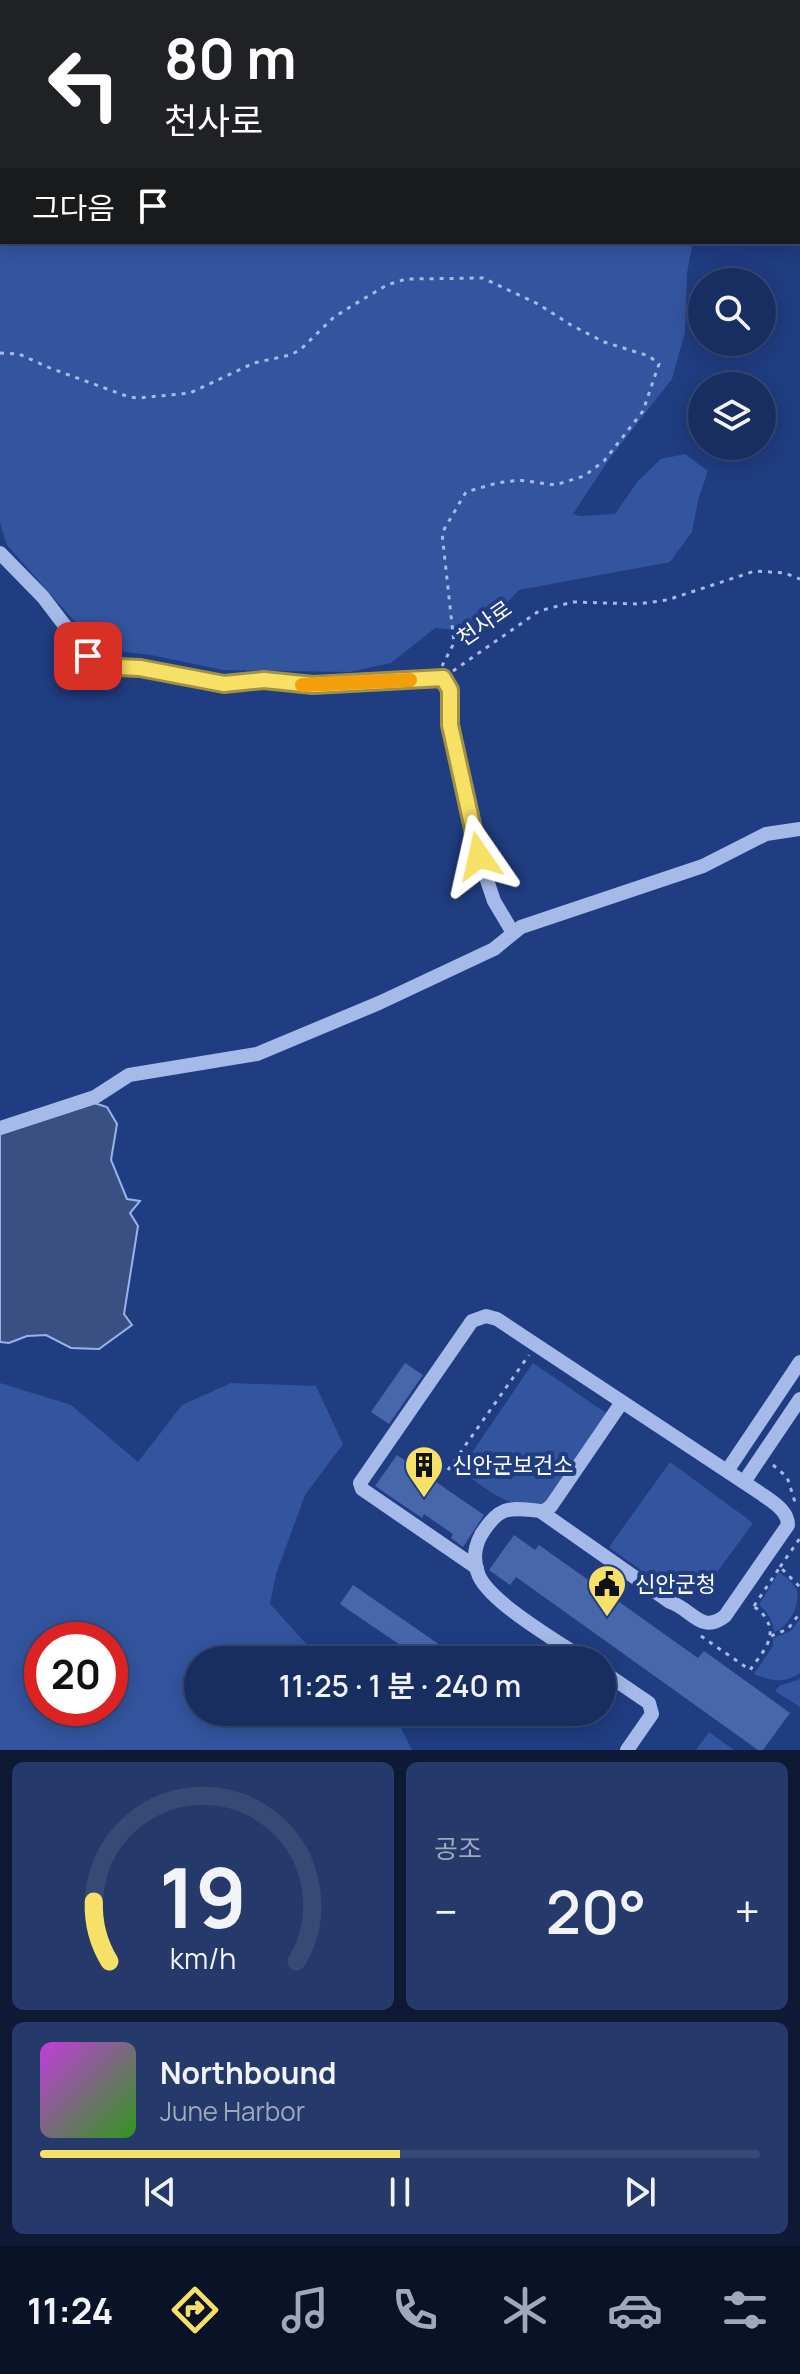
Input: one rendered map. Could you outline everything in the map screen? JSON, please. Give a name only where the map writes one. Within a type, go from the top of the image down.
[{"type":"street","points":[[0,553],[43,597],[88,656],[101,663],[224,684],[264,680],[313,685],[440,678],[450,690],[450,725],[479,856],[494,901],[513,933]]},
{"type":"street","points":[[0,1128],[95,1097],[129,1075],[257,1054],[494,949],[521,927],[703,866],[766,834],[800,829]]},
{"type":"street","points":[[477,1568],[362,1489],[360,1483],[472,1321],[486,1316],[497,1319],[536,1344],[744,1482],[779,1506],[788,1520],[788,1525],[725,1616],[713,1623],[699,1620],[670,1602],[540,1511],[515,1507],[500,1513],[479,1540],[474,1558],[477,1568],[480,1579],[503,1604],[564,1646]]},
{"type":"street","points":[[727,1471],[800,1362]]},
{"type":"street","points":[[744,1482],[800,1399]]},
{"type":"street","points":[[540,1511],[551,1506],[622,1402]]},
{"type":"street","points":[[616,1681],[649,1703],[652,1714],[627,1750]]},
{"type":"path","points":[[0,353],[19,354],[129,397],[190,393],[254,363],[300,350],[333,318],[387,285],[406,279],[483,278],[538,304],[604,342],[649,356],[659,364],[643,411],[604,461],[584,476],[555,485],[519,480],[466,492],[442,533],[454,643],[440,678]]},
{"type":"path","name":"천사로","points":[[440,678],[539,611],[573,602],[638,604],[667,600],[755,571],[785,573],[800,579]]},
{"type":"path","points":[[448,1470],[536,1344]]},
{"type":"path","points":[[754,1606],[800,1538]]},
{"type":"path","points":[[780,1567],[800,1587]]},
{"type":"path","points":[[771,1636],[788,1629],[800,1613]]},
{"type":"shaded area","points":[[0,244],[693,244],[687,273],[685,332],[672,379],[610,458],[573,514],[615,514],[638,481],[661,459],[685,454],[688,460],[693,460],[708,471],[692,532],[670,562],[519,590],[479,632],[435,628],[391,663],[349,672],[223,670],[151,655],[99,649],[7,545],[0,523]]},
{"type":"shaded area","points":[[94,1103],[107,1107],[117,1124],[111,1160],[127,1199],[140,1201],[130,1213],[138,1226],[124,1314],[132,1325],[99,1349],[71,1348],[46,1335],[0,1342],[0,1134]]},
{"type":"shaded area","points":[[533,1363],[606,1413],[545,1502],[522,1505],[489,1491],[460,1470]]},
{"type":"shaded area","points":[[0,1383],[71,1405],[138,1462],[182,1405],[231,1383],[316,1386],[343,1444],[305,1495],[276,1574],[270,1604],[308,1646],[184,1646],[184,1726],[400,1726],[412,1750],[0,1750]]},
{"type":"shaded area","points":[[670,1462],[753,1523],[707,1586],[692,1585],[677,1596],[609,1547]]},
{"type":"shaded area","points":[[779,1572],[794,1585],[797,1603],[792,1616],[774,1632],[770,1617],[759,1605]]},
{"type":"shaded area","points":[[800,1619],[800,1673],[777,1680],[754,1674],[773,1646],[773,1638],[791,1631]]},
{"type":"shaded area","points":[[800,1679],[800,1707],[775,1691],[779,1686]]},
{"type":"shaded area","points":[[709,1732],[734,1750],[696,1750]]},
{"type":"building","points":[[405,1363],[423,1375],[389,1424],[371,1412]]},
{"type":"building","name":"신안군보건소","points":[[397,1455],[484,1515],[463,1547],[451,1538],[453,1534],[424,1514],[422,1518],[375,1486]]},
{"type":"building","name":"신안군청","points":[[514,1535],[535,1550],[539,1545],[698,1658],[704,1651],[790,1713],[763,1750],[758,1750],[516,1577],[510,1585],[489,1570]]},
{"type":"building","points":[[353,1585],[440,1645],[402,1646],[340,1604]]},
{"type":"slow traffic","points":[[302,685],[410,680]]},
{"type":"place","name":"신안군보건소","points":[[424,1499]]},
{"type":"place","name":"신안군청","points":[[607,1618]]},
{"type":"route","points":[[88,656],[118,667],[140,668],[224,684],[264,680],[293,685],[359,684],[443,678],[450,690],[450,725],[479,856]]}]
